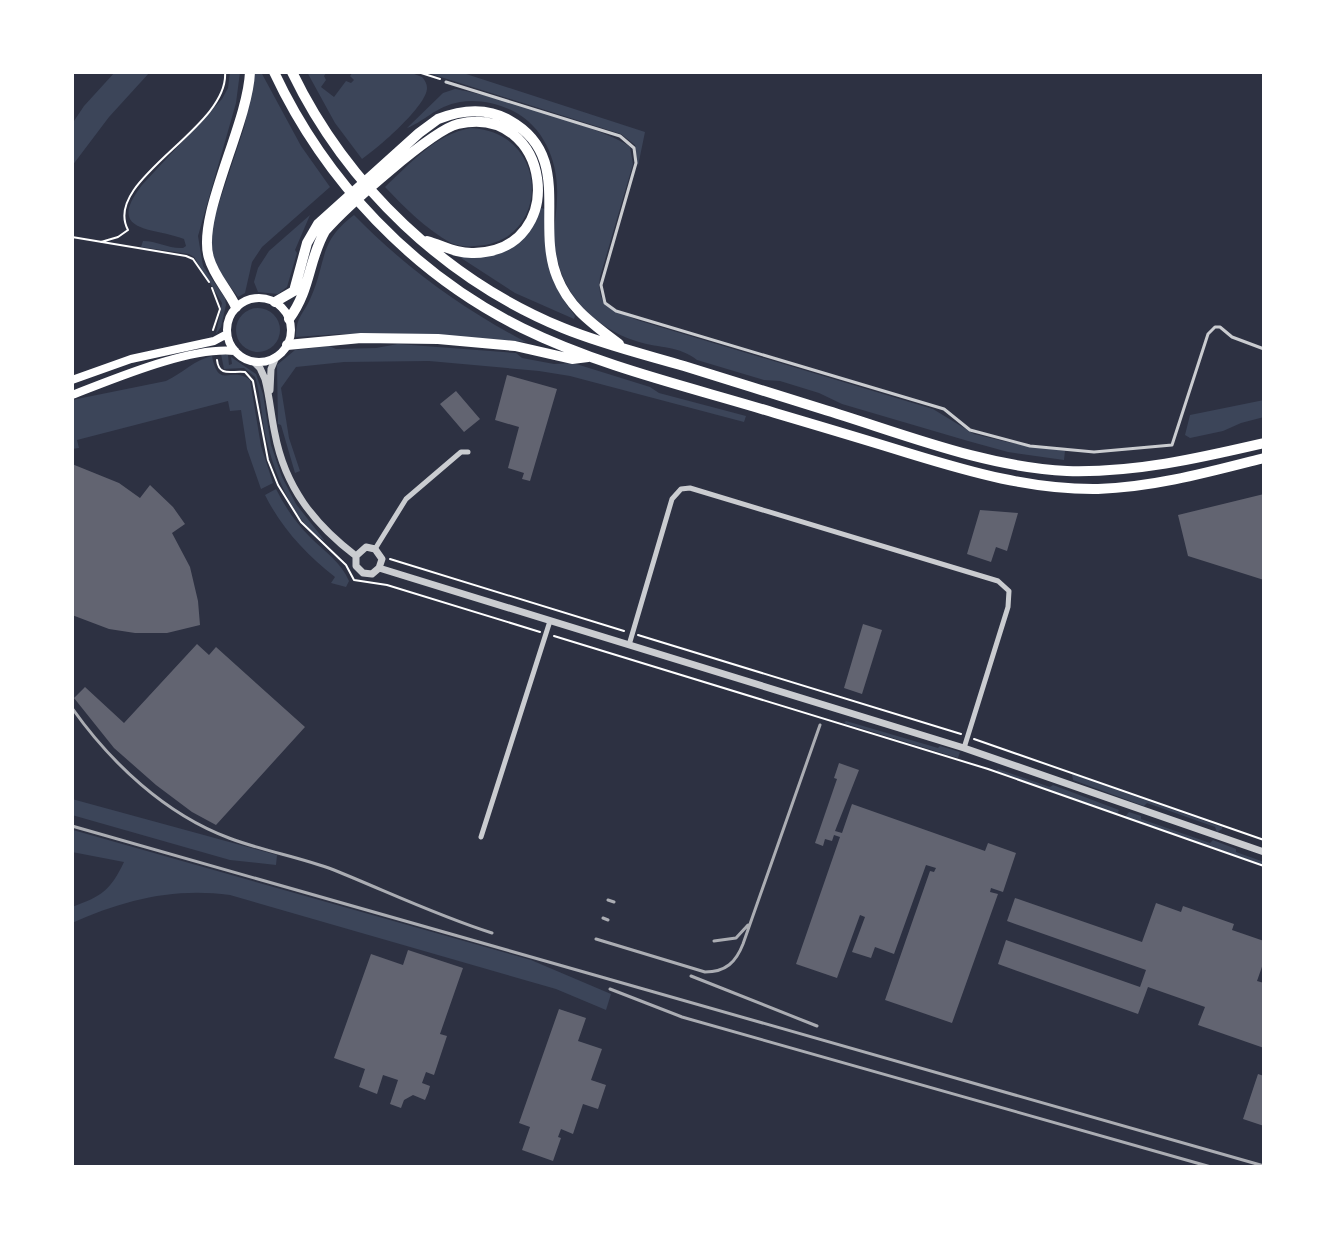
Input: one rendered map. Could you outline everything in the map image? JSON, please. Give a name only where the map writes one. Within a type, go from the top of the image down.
[{"type":"highway","points":[[236,307],[211,266],[206,240],[244,109],[250,72]]},
{"type":"highway","points":[[274,72],[302,125],[333,172],[406,249],[486,309],[522,328],[590,356],[959,468],[1044,486],[1127,487],[1198,475],[1264,458]]},
{"type":"highway","points":[[292,72],[346,160],[390,211],[475,281],[563,328],[951,448],[1034,467],[1091,471],[1139,468],[1264,443]]},
{"type":"highway","points":[[275,302],[294,291],[311,234],[326,215],[345,204],[376,177],[419,133],[449,115],[483,111],[514,123],[534,141],[545,162],[550,186],[549,246],[551,262],[561,288],[586,319],[627,350]]},
{"type":"highway","points":[[376,177],[432,136],[461,123],[498,126],[524,145],[536,167],[539,189],[536,207],[522,232],[504,246],[476,253],[458,251],[421,239]]},
{"type":"highway","points":[[289,319],[307,288],[320,240],[345,204]]},
{"type":"highway","points":[[287,345],[361,338],[425,338],[515,346],[572,359],[590,356]]},
{"type":"main road","points":[[72,395],[188,356],[235,351],[254,362],[276,357],[287,345],[291,327],[289,319],[275,302],[252,298],[236,307],[227,324],[227,334],[235,351]]},
{"type":"main road","points":[[72,380],[131,359],[214,341],[227,334]]},
{"type":"street","points":[[270,396],[271,369],[276,357]]},
{"type":"street","points":[[254,362],[260,368],[270,396],[280,457],[290,481],[308,512],[356,556]]},
{"type":"street","points":[[379,568],[378,552],[406,499],[461,452],[468,452]]},
{"type":"street","points":[[629,645],[672,499],[681,489],[690,488],[998,581],[1009,591],[1008,607],[964,748]]},
{"type":"street","points":[[378,552],[366,547],[356,556],[356,566],[363,573],[372,574],[379,568]]},
{"type":"street","points":[[379,568],[964,748],[1264,852]]},
{"type":"street","points":[[481,837],[550,621]]},
{"type":"lane","points":[[446,82],[620,136],[634,148],[636,163],[601,285],[605,303],[616,311],[944,409],[970,430],[1030,446],[1094,452],[1172,445],[1208,334],[1215,327],[1220,327],[1232,337],[1264,349]]},
{"type":"path","points":[[99,242],[118,237],[128,230],[122,213],[130,194],[215,106],[226,82],[225,72]]},
{"type":"path","points":[[418,72],[446,82]]},
{"type":"path","points":[[72,237],[193,259],[219,303],[219,318],[213,331]]},
{"type":"path","points":[[378,552],[620,630]]},
{"type":"path","points":[[351,576],[359,582],[387,585],[541,632]]},
{"type":"path","points":[[552,635],[974,765],[1264,866]]},
{"type":"path","points":[[639,636],[959,734]]},
{"type":"path","points":[[976,739],[1264,840]]},
{"type":"shaded area","points":[[115,72],[150,72],[109,117],[72,166],[72,124]]},
{"type":"shaded area","points":[[230,72],[240,72],[236,103],[198,236],[203,266],[225,298],[221,327],[216,334],[222,303],[194,257],[141,247],[143,241],[183,248],[186,246],[184,239],[138,226],[128,212],[142,185],[222,99],[228,88]]},
{"type":"shaded area","points":[[261,72],[301,146],[330,187],[262,247],[252,262],[245,293],[238,297],[216,267],[210,246],[212,224],[244,128],[255,73]]},
{"type":"shaded area","points":[[307,72],[327,72],[321,87],[334,97],[346,81],[351,83],[354,80],[350,76],[353,72],[409,72],[422,77],[427,88],[425,96],[410,116],[362,159],[335,123]]},
{"type":"shaded area","points":[[425,72],[460,72],[645,132],[638,166],[635,145],[621,134]]},
{"type":"shaded area","points":[[455,89],[574,123],[630,147],[633,164],[599,287],[604,301],[614,310],[637,320],[933,409],[974,434],[1065,451],[1064,460],[1008,452],[968,441],[842,404],[780,381],[764,380],[697,360],[676,350],[639,342],[612,331],[581,306],[563,276],[554,243],[555,172],[548,148],[534,127],[507,108],[473,101],[444,107],[407,128],[443,93]]},
{"type":"shaded area","points":[[471,128],[498,134],[516,148],[528,167],[532,188],[528,209],[518,227],[500,241],[466,246],[451,243],[433,231],[385,187],[435,143]]},
{"type":"shaded area","points":[[541,208],[545,209],[549,266],[574,319],[515,293],[458,256],[484,255],[508,247],[527,231]]},
{"type":"shaded area","points":[[310,215],[295,250],[297,253],[287,287],[278,294],[258,292],[254,282],[258,268],[269,251]]},
{"type":"shaded area","points":[[354,215],[435,286],[526,342],[411,334],[296,337],[299,320],[311,297],[329,243]]},
{"type":"shaded area","points":[[258,308],[273,315],[280,330],[273,345],[258,352],[243,345],[236,330],[243,315]]},
{"type":"shaded area","points":[[398,344],[516,353],[522,358],[554,364],[573,363],[650,387],[659,393],[746,416],[744,422],[570,376],[539,371],[429,361],[344,362],[296,367],[281,388],[289,438],[300,471],[295,473],[281,425],[278,424],[277,365],[295,350],[329,346],[336,349],[376,348]]},
{"type":"shaded area","points":[[221,354],[228,355],[229,365],[232,364],[231,357],[256,374],[263,394],[271,445],[282,477],[296,504],[325,541],[303,522],[279,478],[265,433],[255,377],[244,368],[224,369]]},
{"type":"shaded area","points":[[212,356],[222,375],[243,376],[250,380],[261,446],[273,483],[261,489],[247,449],[241,410],[230,411],[228,401],[77,440],[79,448],[72,449],[72,400],[166,381]]},
{"type":"shaded area","points":[[1264,400],[1264,417],[1223,431],[1190,438],[1185,435],[1190,415]]},
{"type":"shaded area","points":[[276,489],[300,526],[342,568],[349,581],[346,587],[331,583],[335,577],[305,550],[279,519],[265,495]]},
{"type":"shaded area","points":[[846,721],[960,752],[958,758],[844,723]]},
{"type":"shaded area","points":[[998,769],[1050,787],[1053,785],[1119,810],[1117,814],[996,771]]},
{"type":"shaded area","points":[[1072,774],[1222,829],[1217,832],[1215,827],[1073,780]]},
{"type":"shaded area","points":[[72,799],[277,855],[276,865],[230,860],[72,815]]},
{"type":"shaded area","points":[[1129,812],[1210,843],[1213,840],[1236,849],[1236,852],[1264,862],[1264,865],[1125,817]]},
{"type":"shaded area","points":[[73,830],[531,960],[611,994],[606,1010],[556,989],[230,895],[189,893],[149,897],[72,923],[72,907],[104,891],[124,862],[72,852]]},
{"type":"building","points":[[507,375],[557,389],[530,481],[522,479],[524,473],[508,468],[519,427],[495,420]]},
{"type":"building","points":[[456,391],[480,419],[464,432],[440,404]]},
{"type":"building","points":[[72,464],[119,483],[140,498],[150,485],[173,507],[185,524],[172,533],[190,567],[200,625],[167,633],[135,633],[109,629],[72,615]]},
{"type":"building","points":[[1264,494],[1264,580],[1188,556],[1178,515]]},
{"type":"building","points":[[980,510],[1018,513],[1007,551],[996,547],[991,562],[967,554]]},
{"type":"building","points":[[863,624],[882,630],[862,694],[844,688]]},
{"type":"building","points":[[197,644],[209,655],[216,647],[305,727],[216,825],[192,812],[156,785],[114,748],[74,698],[85,687],[124,723]]},
{"type":"building","points":[[839,763],[859,770],[835,831],[842,833],[852,804],[985,851],[988,843],[1016,853],[1003,892],[991,888],[990,892],[998,894],[952,1023],[885,1000],[930,871],[934,872],[936,868],[926,865],[894,954],[875,947],[871,958],[852,952],[865,917],[860,915],[837,978],[796,964],[840,837],[834,835],[832,841],[825,839],[823,846],[815,843],[837,779],[834,778]]},
{"type":"building","points":[[1015,898],[1142,942],[1156,903],[1181,912],[1183,906],[1234,924],[1232,930],[1264,941],[1264,961],[1257,981],[1264,983],[1264,1048],[1198,1025],[1205,1007],[1148,987],[1138,1014],[998,964],[1006,940],[1140,987],[1146,970],[1007,921]]},
{"type":"building","points":[[408,950],[463,968],[440,1034],[447,1036],[434,1075],[426,1072],[422,1083],[430,1086],[425,1100],[413,1095],[404,1100],[401,1108],[390,1104],[398,1080],[383,1075],[377,1094],[359,1087],[365,1069],[334,1058],[371,954],[403,965]]},
{"type":"building","points":[[559,1009],[586,1018],[578,1041],[602,1049],[591,1080],[606,1085],[598,1109],[583,1104],[573,1134],[561,1129],[553,1161],[522,1150],[530,1127],[519,1123]]},
{"type":"building","points":[[1258,1074],[1264,1076],[1264,1126],[1243,1119]]},
{"type":"railway","points":[[72,708],[104,748],[141,785],[205,828],[242,843],[334,870],[492,933]]},
{"type":"railway","points":[[596,939],[705,972],[719,970],[733,961],[743,944],[820,725]]},
{"type":"railway","points":[[72,826],[1264,1166]]},
{"type":"railway","points":[[608,900],[614,902]]},
{"type":"railway","points":[[603,918],[608,920]]},
{"type":"railway","points":[[714,941],[736,938],[748,925]]},
{"type":"railway","points":[[691,976],[817,1026]]},
{"type":"railway","points":[[610,989],[682,1017],[1211,1167]]}]
